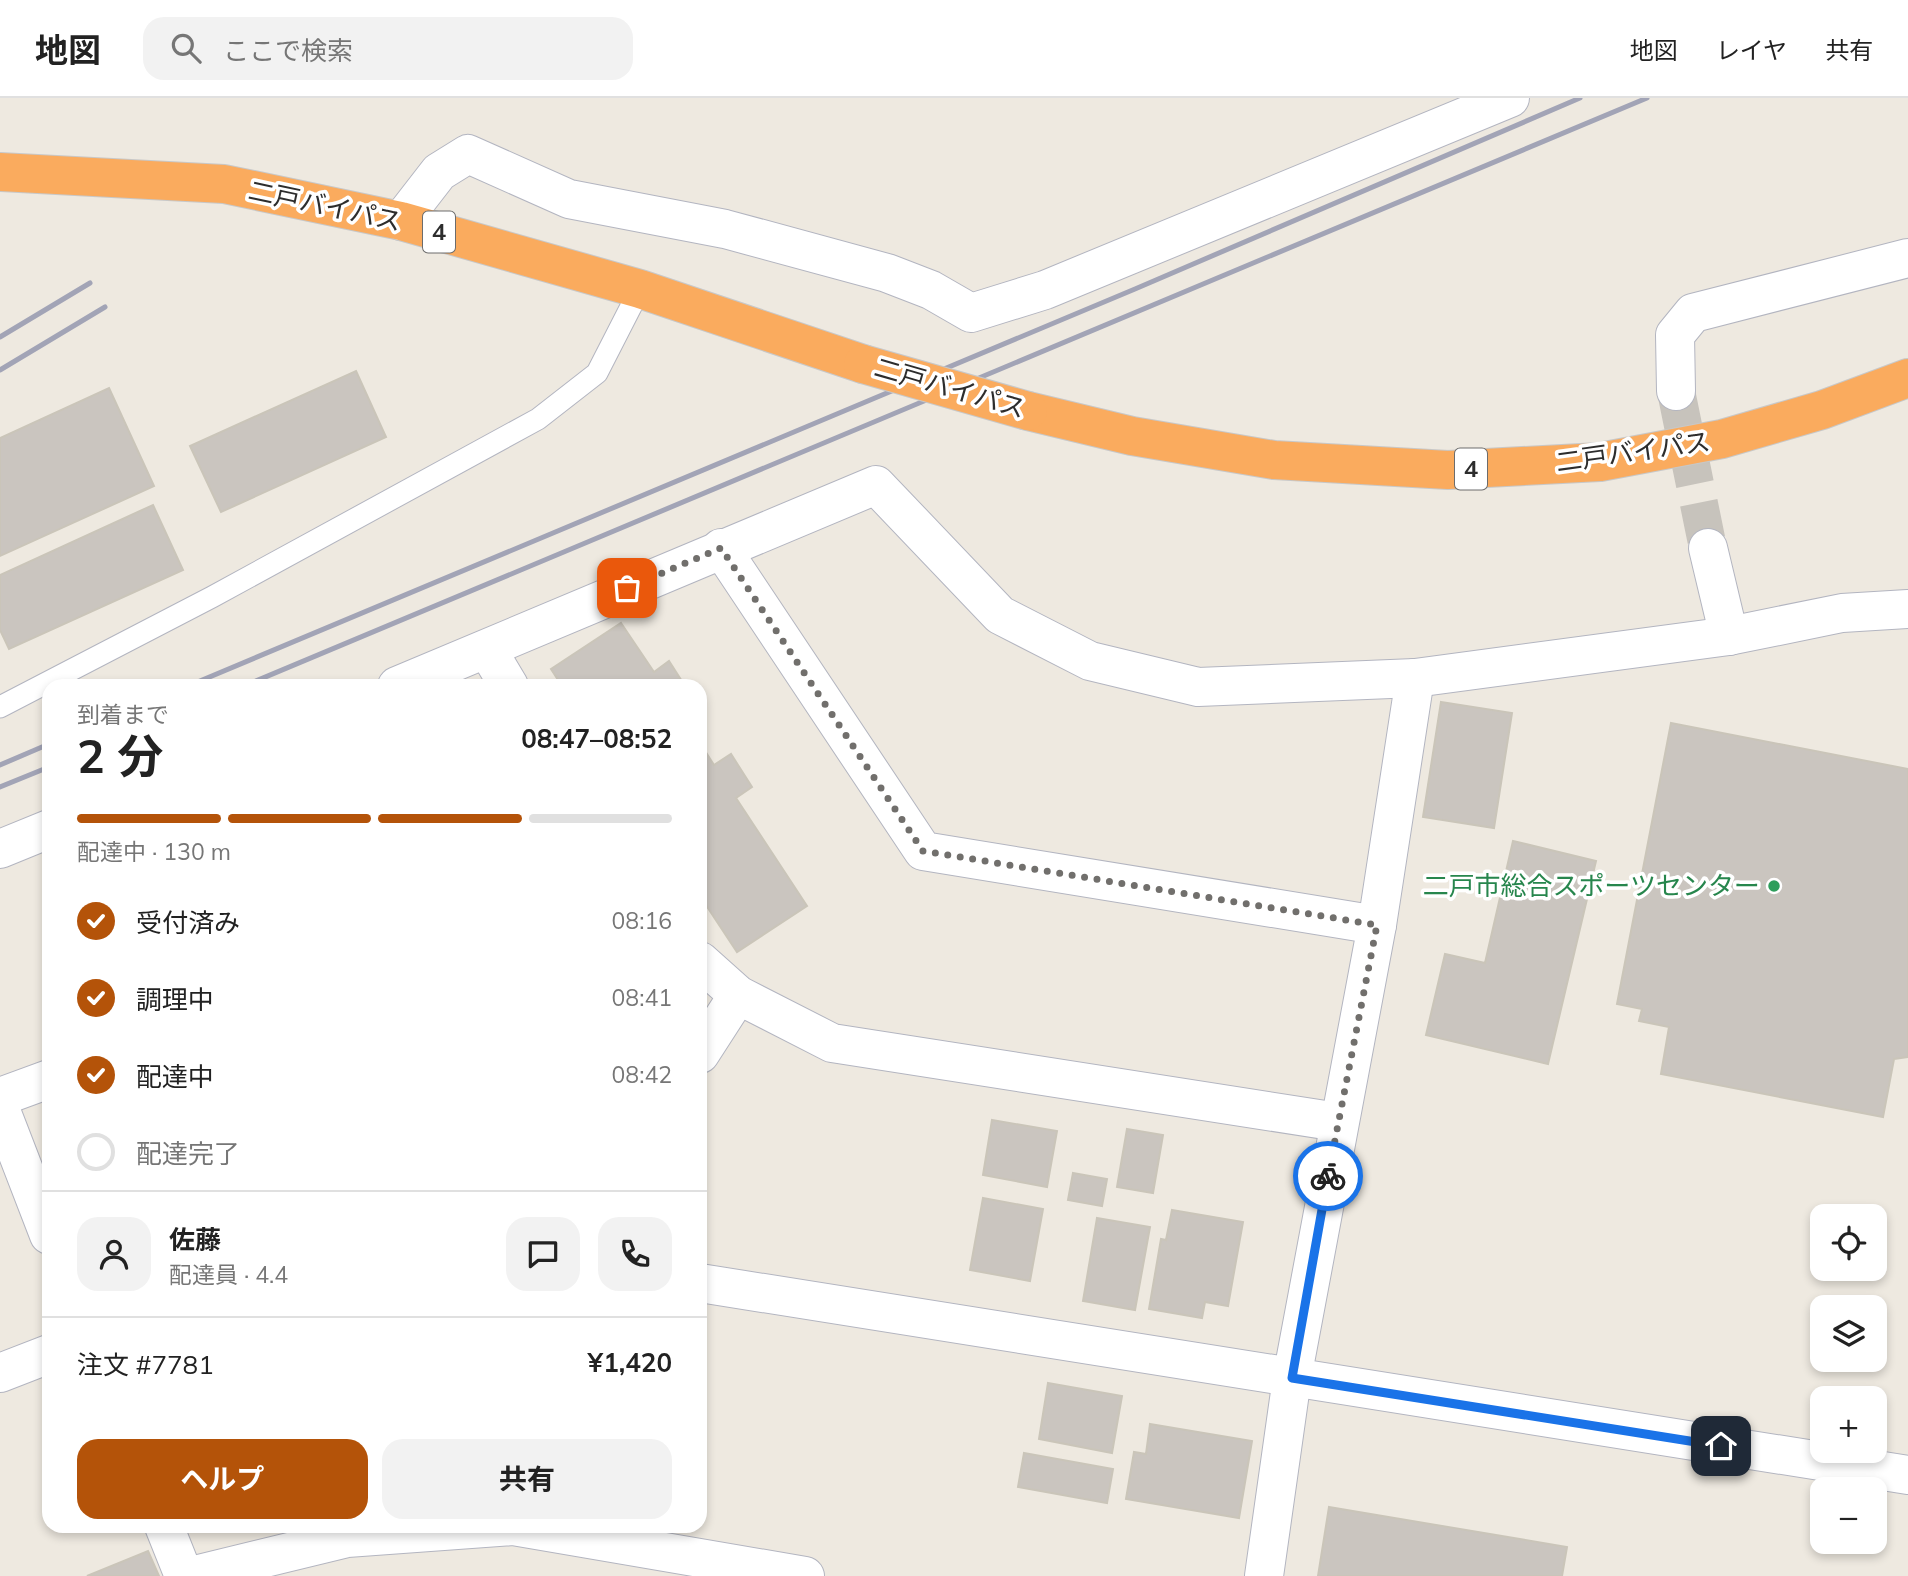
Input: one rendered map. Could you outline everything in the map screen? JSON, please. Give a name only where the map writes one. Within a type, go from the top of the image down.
[{"type":"highway","name":"二戸バイパス","points":[[0,172],[224,184],[401,221],[640,289],[863,364],[1028,411],[1132,436],[1274,460],[1448,470],[1600,462],[1722,439],[1822,410],[1908,377]]},
{"type":"street","points":[[401,221],[439,172],[468,154],[569,199],[725,229],[887,273],[930,290],[971,313],[1045,290],[1510,98]]},
{"type":"street","points":[[1676,391],[1675,335],[1693,313],[1895,264],[1908,258]]},
{"type":"street","points":[[414,679],[876,485],[1000,615],[1090,661],[1198,687],[1415,678],[1729,636],[1842,613],[1908,608]]},
{"type":"street","points":[[721,548],[923,851],[1377,925]]},
{"type":"street","points":[[1707,548],[1729,636]]},
{"type":"street","points":[[487,649],[505,679]]},
{"type":"street","points":[[1264,1576],[1292,1378],[1377,925],[1415,678]]},
{"type":"street","points":[[0,849],[42,832]]},
{"type":"street","points":[[707,967],[738,995],[832,1043],[1338,1122]]},
{"type":"street","points":[[707,1043],[738,995]]},
{"type":"street","points":[[0,1097],[42,1082]]},
{"type":"street","points":[[0,1108],[42,1217]]},
{"type":"street","points":[[707,1284],[1908,1475]]},
{"type":"street","points":[[0,1373],[42,1357]]},
{"type":"street","points":[[167,1533],[184,1576]]},
{"type":"street","points":[[191,1576],[346,1538],[416,1533]]},
{"type":"street","points":[[554,1533],[805,1576]]},
{"type":"lane","points":[[54,679],[212,597],[538,419],[597,373],[640,289]]},
{"type":"lane","points":[[0,707],[42,685]]},
{"type":"building","points":[[356,371],[386,437],[221,512],[190,446]]},
{"type":"building","points":[[109,388],[154,486],[0,556],[0,438]]},
{"type":"building","points":[[153,505],[183,570],[9,649],[0,630],[0,575]]},
{"type":"building","points":[[621,623],[654,672],[669,661],[681,679],[557,679],[551,669]]},
{"type":"building","points":[[1441,702],[1512,713],[1494,828],[1423,817]]},
{"type":"building","name":"二戸市総合スポーツセンター","points":[[1671,723],[1908,769],[1908,1057],[1894,1059],[1883,1117],[1661,1074],[1669,1027],[1639,1021],[1642,1009],[1617,1004]]},
{"type":"building","points":[[707,754],[714,765],[731,754],[752,787],[736,798],[807,906],[737,952],[707,907]]},
{"type":"building","points":[[1513,841],[1596,861],[1548,1064],[1426,1035],[1445,954],[1485,963]]},
{"type":"building","points":[[992,1120],[1057,1131],[1047,1187],[983,1175]]},
{"type":"building","points":[[1127,1129],[1163,1135],[1153,1193],[1117,1187]]},
{"type":"building","points":[[1073,1173],[1107,1179],[1102,1206],[1068,1200]]},
{"type":"building","points":[[983,1198],[1043,1209],[1030,1281],[970,1270]]},
{"type":"building","points":[[1172,1210],[1243,1222],[1228,1306],[1205,1302],[1202,1318],[1149,1309],[1161,1239],[1166,1240]]},
{"type":"building","points":[[1097,1218],[1150,1227],[1135,1310],[1083,1301]]},
{"type":"building","points":[[1048,1383],[1122,1396],[1112,1453],[1039,1439]]},
{"type":"building","points":[[1150,1424],[1252,1441],[1239,1518],[1126,1499],[1134,1452],[1146,1454]]},
{"type":"building","points":[[1024,1453],[1113,1469],[1107,1503],[1018,1487]]},
{"type":"building","points":[[1329,1507],[1567,1547],[1562,1576],[1318,1576]]},
{"type":"building","points":[[148,1551],[159,1576],[87,1576]]},
{"type":"tunnel","points":[[1676,391],[1708,548]]},
{"type":"railway","points":[[205,679],[1135,289],[1580,98]]},
{"type":"railway","points":[[261,679],[1647,98]]},
{"type":"railway","points":[[0,337],[90,283]]},
{"type":"railway","points":[[0,370],[105,307]]},
{"type":"railway","points":[[0,765],[42,747]]},
{"type":"railway","points":[[0,787],[42,770]]},
{"type":"way so far","points":[[627,588],[721,548],[923,851],[1377,925],[1328,1176]]},
{"type":"place","name":"二戸市総合スポーツセンター","points":[[1774,886]]},
{"type":"route","points":[[1328,1176],[1292,1378],[1721,1446]]}]
